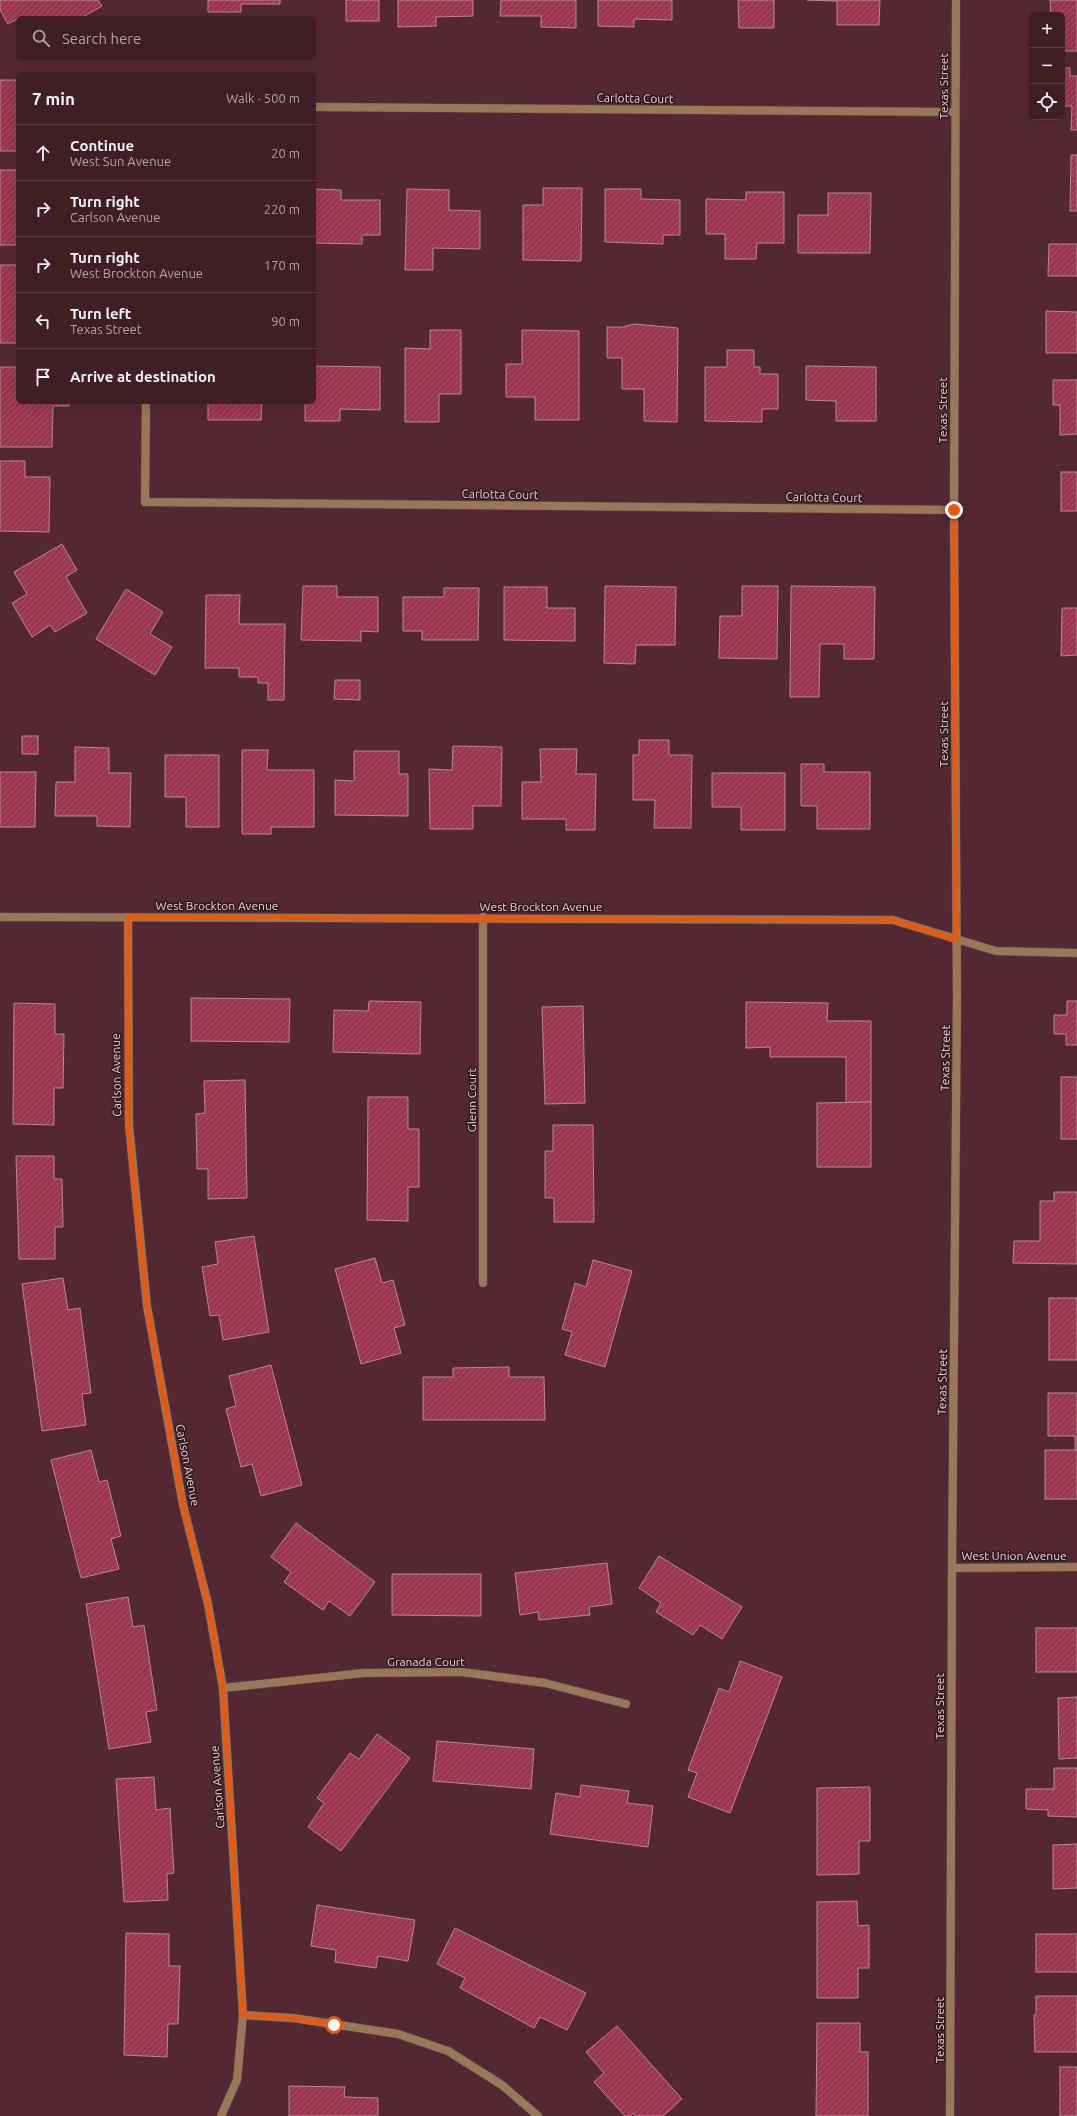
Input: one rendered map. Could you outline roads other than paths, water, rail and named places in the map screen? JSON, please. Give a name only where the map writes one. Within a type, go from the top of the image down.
[{"type":"street","name":"Texas Street","points":[[950,2116],[956,940],[954,510],[956,0]]},
{"type":"street","name":"Carlotta Court","points":[[316,107],[955,112]]},
{"type":"street","name":"Carlotta Court","points":[[146,404],[145,502],[954,510]]},
{"type":"street","name":"West Brockton Avenue","points":[[0,917],[483,917],[893,920],[956,940],[1005,953],[1077,953]]},
{"type":"street","name":"Carlson Avenue","points":[[128,917],[128,1125],[147,1306],[183,1505],[208,1604],[223,1688],[243,2015],[237,2080],[221,2116]]},
{"type":"street","name":"Glenn Court","points":[[483,917],[483,1283]]},
{"type":"street","name":"West Union Avenue","points":[[952,1568],[1077,1567]]},
{"type":"street","name":"Granada Court","points":[[223,1688],[364,1673],[462,1672],[545,1683],[626,1704]]},
{"type":"street","points":[[243,2015],[293,2018],[398,2034],[448,2051],[502,2085],[538,2116]]}]
